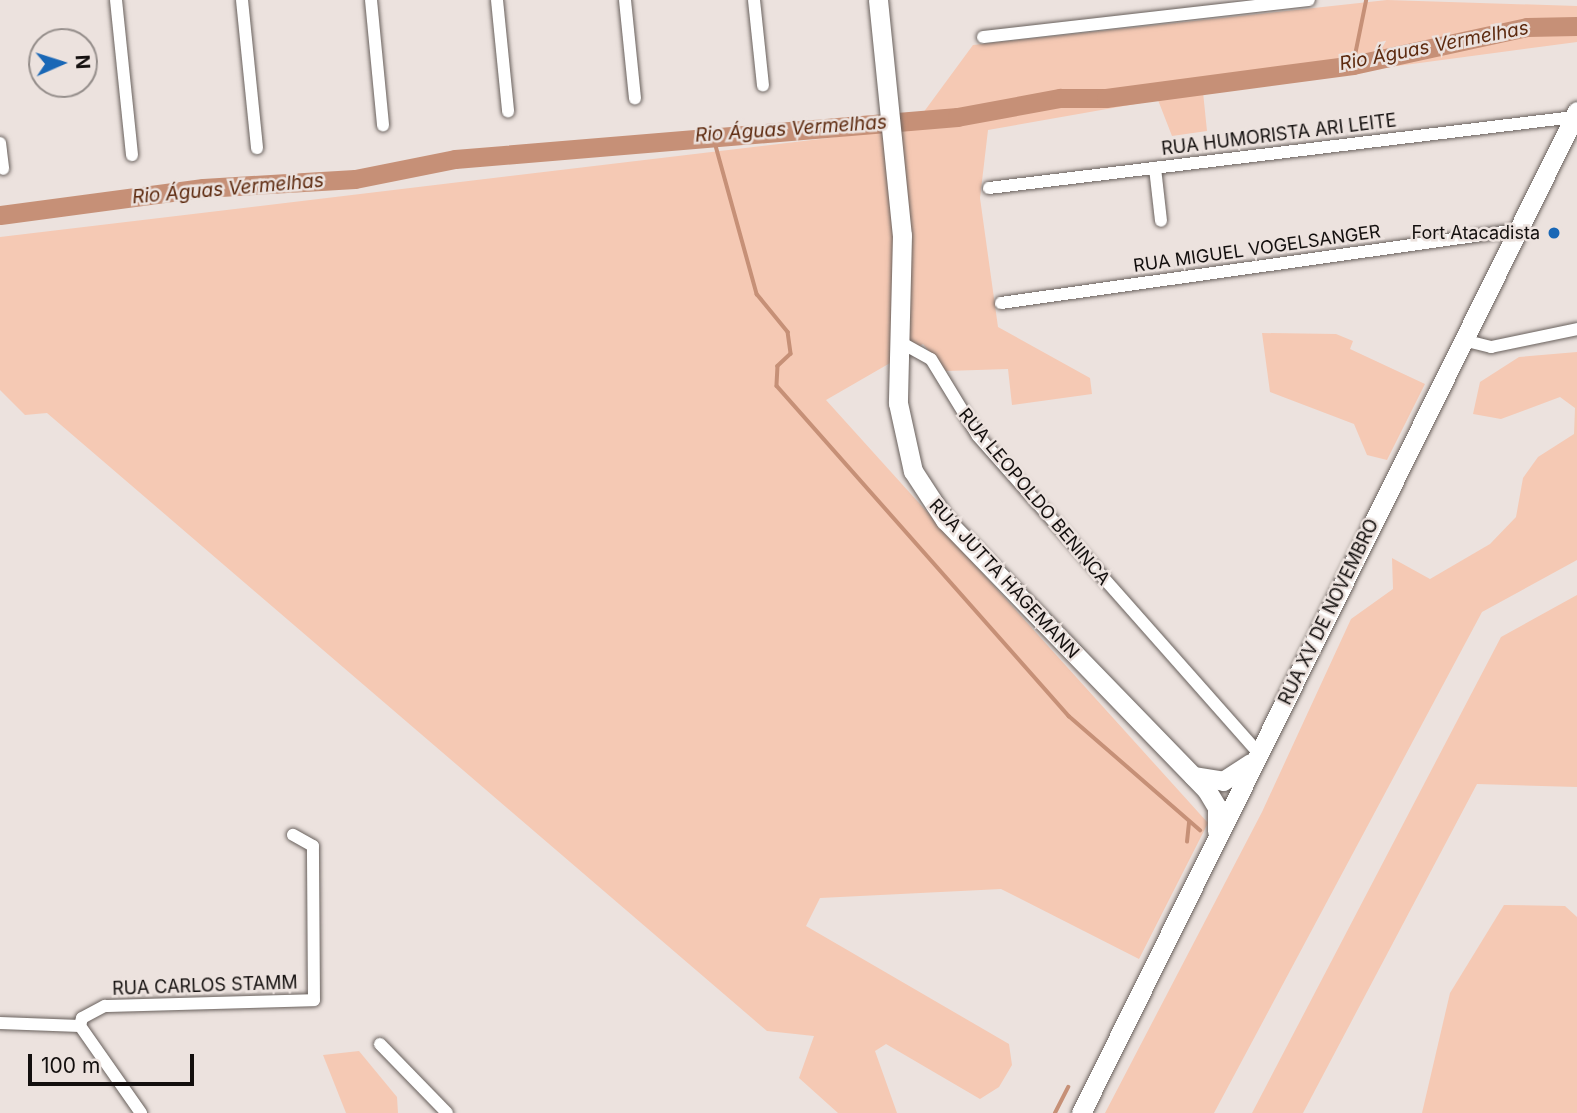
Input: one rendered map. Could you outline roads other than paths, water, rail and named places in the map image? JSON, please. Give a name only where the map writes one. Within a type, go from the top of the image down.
[{"type":"main road","points":[[878,0],[902,244],[900,342]]},
{"type":"main road","name":"RUA XV DE NOVEMBRO","points":[[1081,1113],[1575,114]]},
{"type":"main road","name":"RUA JUTTA HAGEMANN","points":[[900,342],[903,439],[930,502],[1193,776],[1217,807],[1216,839]]},
{"type":"main road","points":[[1193,776],[1229,779],[1259,754]]},
{"type":"street","points":[[116,0],[132,155]]},
{"type":"street","points":[[242,0],[257,148]]},
{"type":"street","points":[[371,0],[383,125]]},
{"type":"street","points":[[497,0],[508,111]]},
{"type":"street","points":[[625,0],[635,98]]},
{"type":"street","points":[[754,0],[763,86]]},
{"type":"street","points":[[983,37],[1309,0]]},
{"type":"street","name":"RUA HUMORISTA ARI LEITE","points":[[989,188],[1575,114]]},
{"type":"street","points":[[0,143],[2,169]]},
{"type":"street","points":[[1155,168],[1161,221]]},
{"type":"street","name":"RUA MIGUEL VOGELSANGER","points":[[1001,303],[1517,230]]},
{"type":"street","points":[[1463,340],[1491,347],[1577,329]]},
{"type":"street","name":"RUA LEOPOLDO BENINCA","points":[[900,342],[931,359],[978,436],[1259,754]]},
{"type":"street","name":"RUA CARLOS STAMM","points":[[80,1026],[95,1007],[314,1000],[313,846],[293,835]]},
{"type":"street","points":[[0,1023],[80,1026],[141,1113]]},
{"type":"street","points":[[380,1044],[447,1113]]},
{"type":"waterway","points":[[1353,65],[1366,1]]},
{"type":"waterway","name":"Rio Águas Vermelhas","points":[[0,215],[203,188],[355,179],[455,159],[957,117],[1060,98],[1106,98],[1353,65],[1527,27],[1577,26]]},
{"type":"waterway","points":[[707,136],[716,146],[757,294],[788,332],[791,354],[778,366],[777,386],[1069,716],[1200,830]]},
{"type":"waterway","points":[[1187,842],[1189,823]]},
{"type":"waterway","points":[[1055,1113],[1068,1087]]},
{"type":"place","name":"Fort Atacadista","points":[[1554,233]]}]
